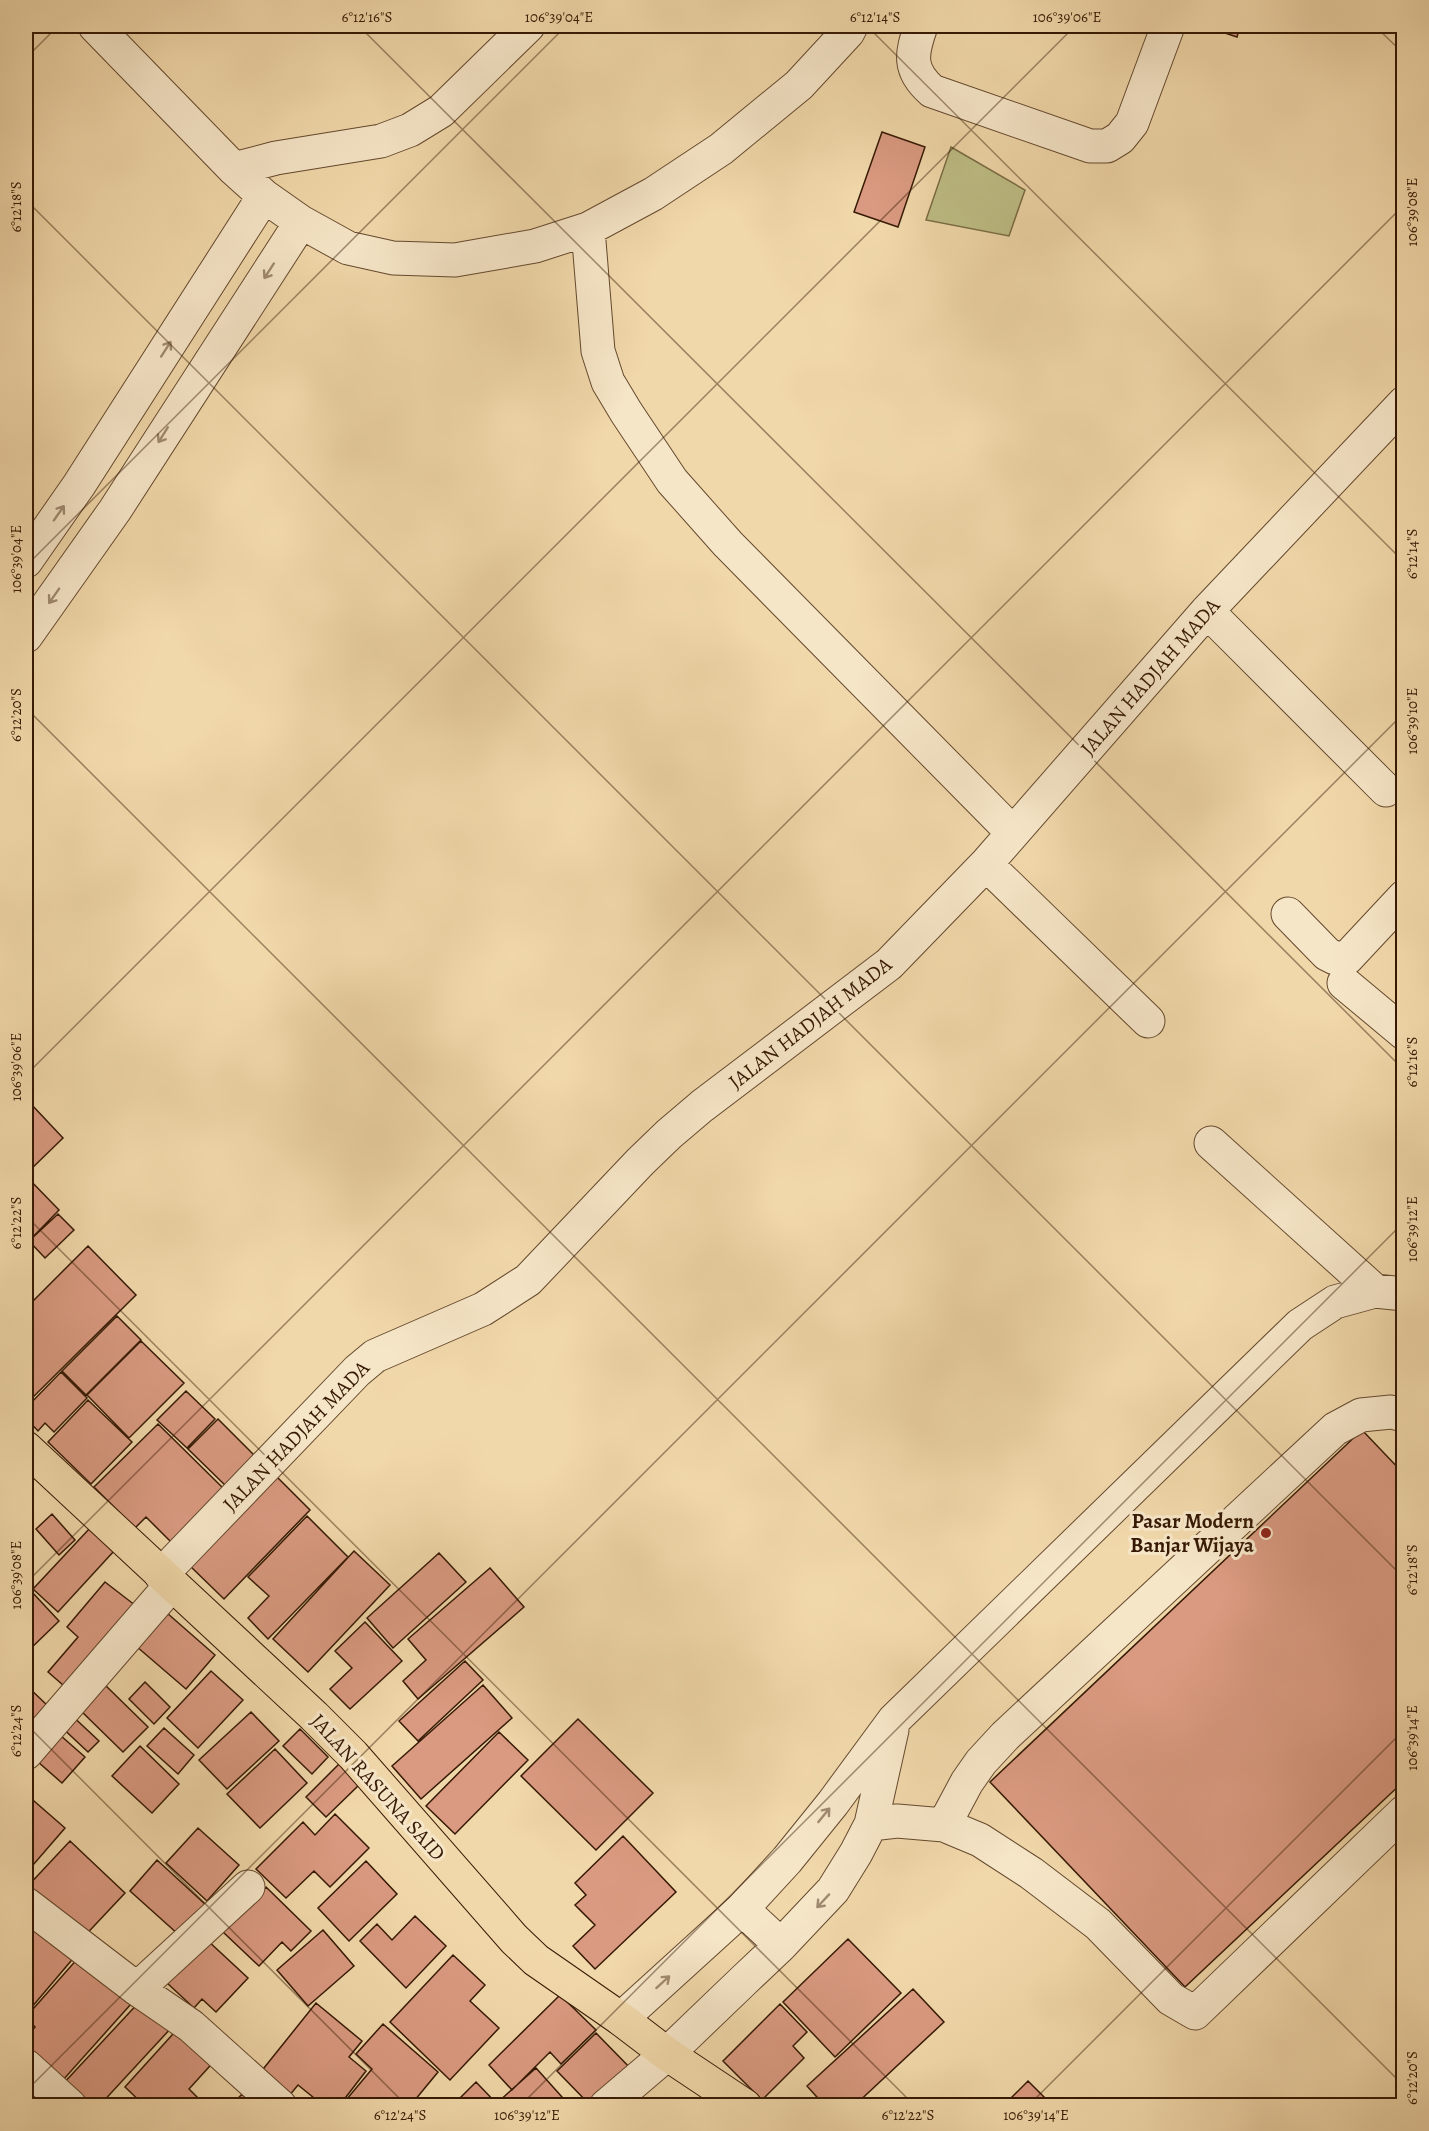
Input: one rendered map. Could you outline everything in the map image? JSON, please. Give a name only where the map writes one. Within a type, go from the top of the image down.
[{"type":"main road","name":"JALAN RASUNA SAID","points":[[26,1448],[353,1755],[514,1939],[536,1960],[667,2054],[745,2106]]},
{"type":"street","points":[[94,26],[234,168],[264,196],[301,222],[348,248],[393,258],[456,260],[535,246],[588,230],[653,194],[721,150],[799,86],[851,26]]},
{"type":"street","points":[[234,168],[276,158],[381,141],[410,130],[441,111],[528,26]]},
{"type":"street","points":[[921,26],[913,62],[920,81],[932,91],[1090,146],[1107,146],[1120,138],[1132,123],[1168,26]]},
{"type":"street","points":[[26,561],[79,485],[264,196]]},
{"type":"street","points":[[26,636],[115,510],[301,222]]},
{"type":"street","points":[[588,230],[598,351],[608,382],[672,481],[728,544],[1013,833]]},
{"type":"street","name":"JALAN HADJAH MADA","points":[[26,1753],[167,1579],[357,1371],[375,1356],[483,1309],[528,1280],[669,1134],[702,1106],[889,964],[986,864],[1207,611],[1399,417]]},
{"type":"street","points":[[1207,611],[1386,790]]},
{"type":"street","points":[[986,864],[1148,1022]]},
{"type":"street","points":[[1288,914],[1327,954],[1335,958],[1347,958],[1404,897]]},
{"type":"street","points":[[1344,983],[1404,1034]]},
{"type":"street","points":[[1211,1143],[1389,1293]]},
{"type":"street","points":[[621,2019],[742,1909],[787,1860],[827,1811],[894,1720],[1300,1325],[1335,1302],[1389,1293]]},
{"type":"street","points":[[944,1825],[967,1782],[981,1762],[1005,1736],[1335,1430],[1361,1415],[1391,1412],[1404,1415]]},
{"type":"street","points":[[606,2106],[667,2054],[781,1945],[833,1890],[871,1824],[894,1720]]},
{"type":"street","points":[[871,1824],[897,1821],[944,1825],[980,1840],[1039,1879],[1098,1924],[1172,1999],[1195,2013],[1404,1812]]},
{"type":"street","points":[[137,1989],[248,1887]]},
{"type":"street","points":[[26,1905],[137,1989],[191,2026],[280,2106]]},
{"type":"street","points":[[742,1909],[781,1945]]},
{"type":"street","points":[[26,2066],[70,2106]]},
{"type":"green space","points":[[951,147],[1025,190],[1009,236],[926,220]]},
{"type":"building","points":[[1204,26],[1240,26],[1237,37]]},
{"type":"building","points":[[882,132],[925,147],[898,227],[854,212]]},
{"type":"building","points":[[31,1104],[63,1138],[26,1174],[26,1109]]},
{"type":"building","points":[[26,1178],[59,1210],[26,1244]]},
{"type":"building","points":[[58,1214],[74,1230],[45,1258],[29,1241]]},
{"type":"building","points":[[88,1246],[136,1295],[26,1404],[26,1308]]},
{"type":"building","points":[[117,1316],[141,1340],[86,1395],[62,1371]]},
{"type":"building","points":[[141,1341],[184,1383],[129,1438],[87,1395]]},
{"type":"building","points":[[61,1372],[87,1398],[54,1432],[45,1423],[38,1431],[26,1418],[26,1408]]},
{"type":"building","points":[[186,1391],[215,1419],[187,1448],[157,1420]]},
{"type":"building","points":[[88,1400],[132,1442],[91,1484],[48,1442]]},
{"type":"building","points":[[218,1419],[257,1458],[228,1488],[188,1449]]},
{"type":"building","points":[[158,1424],[224,1489],[171,1542],[146,1517],[135,1528],[94,1487]]},
{"type":"building","points":[[1362,1430],[1404,1474],[1404,1781],[1185,1987],[990,1782]]},
{"type":"building","points":[[275,1475],[310,1510],[224,1599],[188,1564]]},
{"type":"building","points":[[52,1514],[75,1540],[59,1555],[36,1529]]},
{"type":"building","points":[[307,1516],[348,1557],[268,1639],[248,1618],[269,1596],[248,1577]]},
{"type":"building","points":[[90,1528],[114,1551],[58,1612],[33,1589]]},
{"type":"building","points":[[354,1551],[390,1585],[308,1672],[273,1639]]},
{"type":"building","points":[[439,1553],[466,1582],[393,1648],[367,1618]]},
{"type":"building","points":[[490,1568],[524,1607],[418,1699],[403,1681],[426,1660],[408,1639]]},
{"type":"building","points":[[105,1582],[140,1609],[71,1692],[48,1672],[78,1637],[67,1627]]},
{"type":"building","points":[[31,1591],[59,1621],[26,1653],[26,1596]]},
{"type":"building","points":[[159,1606],[215,1655],[186,1689],[129,1640]]},
{"type":"building","points":[[365,1622],[402,1661],[350,1709],[330,1689],[352,1668],[335,1651]]},
{"type":"building","points":[[465,1661],[483,1680],[418,1741],[399,1721]]},
{"type":"building","points":[[211,1671],[243,1700],[198,1748],[167,1718]]},
{"type":"building","points":[[145,1682],[170,1707],[154,1724],[129,1699]]},
{"type":"building","points":[[103,1683],[148,1727],[123,1752],[79,1709]]},
{"type":"building","points":[[483,1685],[512,1718],[421,1799],[392,1766]]},
{"type":"building","points":[[26,1687],[47,1705],[26,1736]]},
{"type":"building","points":[[67,1711],[99,1741],[88,1752],[56,1722]]},
{"type":"building","points":[[251,1712],[279,1741],[227,1789],[199,1760]]},
{"type":"building","points":[[578,1719],[653,1793],[596,1850],[521,1776]]},
{"type":"building","points":[[52,1728],[85,1757],[62,1783],[29,1754]]},
{"type":"building","points":[[164,1728],[194,1755],[178,1774],[147,1746]]},
{"type":"building","points":[[300,1729],[328,1757],[312,1774],[283,1746]]},
{"type":"building","points":[[499,1732],[528,1760],[455,1834],[426,1806]]},
{"type":"building","points":[[140,1746],[179,1784],[152,1813],[112,1776]]},
{"type":"building","points":[[275,1749],[307,1783],[260,1828],[227,1794]]},
{"type":"building","points":[[339,1764],[360,1784],[326,1817],[306,1797]]},
{"type":"building","points":[[26,1794],[65,1828],[27,1872],[26,1871]]},
{"type":"building","points":[[335,1814],[369,1848],[330,1887],[314,1871],[286,1898],[256,1869],[303,1822],[315,1835]]},
{"type":"building","points":[[198,1828],[239,1865],[207,1901],[166,1863]]},
{"type":"building","points":[[623,1836],[676,1892],[595,1969],[573,1946],[595,1925],[575,1905],[586,1895],[575,1883]]},
{"type":"building","points":[[70,1841],[125,1893],[79,1942],[26,1888]]},
{"type":"building","points":[[157,1860],[206,1905],[179,1935],[130,1891]]},
{"type":"building","points":[[366,1861],[397,1894],[349,1941],[318,1908]]},
{"type":"building","points":[[266,1887],[311,1931],[291,1951],[282,1942],[259,1966],[223,1932]]},
{"type":"building","points":[[415,1916],[446,1946],[406,1988],[360,1941],[377,1924],[392,1940]]},
{"type":"building","points":[[32,1918],[76,1955],[26,2014],[26,1925]]},
{"type":"building","points":[[323,1930],[354,1966],[308,2006],[277,1970]]},
{"type":"building","points":[[206,1939],[248,1978],[216,2012],[202,1999],[194,2008],[166,1982]]},
{"type":"building","points":[[848,1939],[901,1993],[835,2057],[783,2002]]},
{"type":"building","points":[[453,1955],[485,1985],[470,2001],[499,2028],[450,2080],[390,2022]]},
{"type":"building","points":[[79,1957],[131,2004],[63,2080],[26,2047],[26,2038],[35,2027],[26,2017]]},
{"type":"building","points":[[913,1989],[944,2022],[854,2106],[825,2106],[807,2086]]},
{"type":"building","points":[[560,1995],[596,2030],[561,2064],[550,2052],[512,2090],[489,2065]]},
{"type":"building","points":[[142,1999],[172,2027],[99,2106],[84,2106],[62,2085]]},
{"type":"building","points":[[316,2003],[362,2041],[349,2057],[366,2071],[339,2106],[324,2106],[298,2085],[289,2096],[260,2073]]},
{"type":"building","points":[[780,2004],[807,2032],[793,2046],[804,2058],[762,2100],[723,2061]]},
{"type":"building","points":[[182,2024],[218,2057],[189,2089],[206,2106],[145,2106],[125,2087]]},
{"type":"building","points":[[383,2024],[438,2072],[410,2106],[341,2106],[372,2069],[356,2054]]},
{"type":"building","points":[[596,2033],[635,2073],[591,2106],[557,2071]]},
{"type":"building","points":[[536,2068],[562,2097],[553,2106],[501,2106],[498,2102]]},
{"type":"building","points":[[1028,2081],[1053,2106],[1003,2106]]},
{"type":"building","points":[[476,2082],[499,2106],[452,2106]]},
{"type":"building","points":[[242,2094],[255,2106],[231,2106]]},
{"type":"place","name":"Pasar Modern Banjar Wijaya","points":[[1266,1533]]}]
